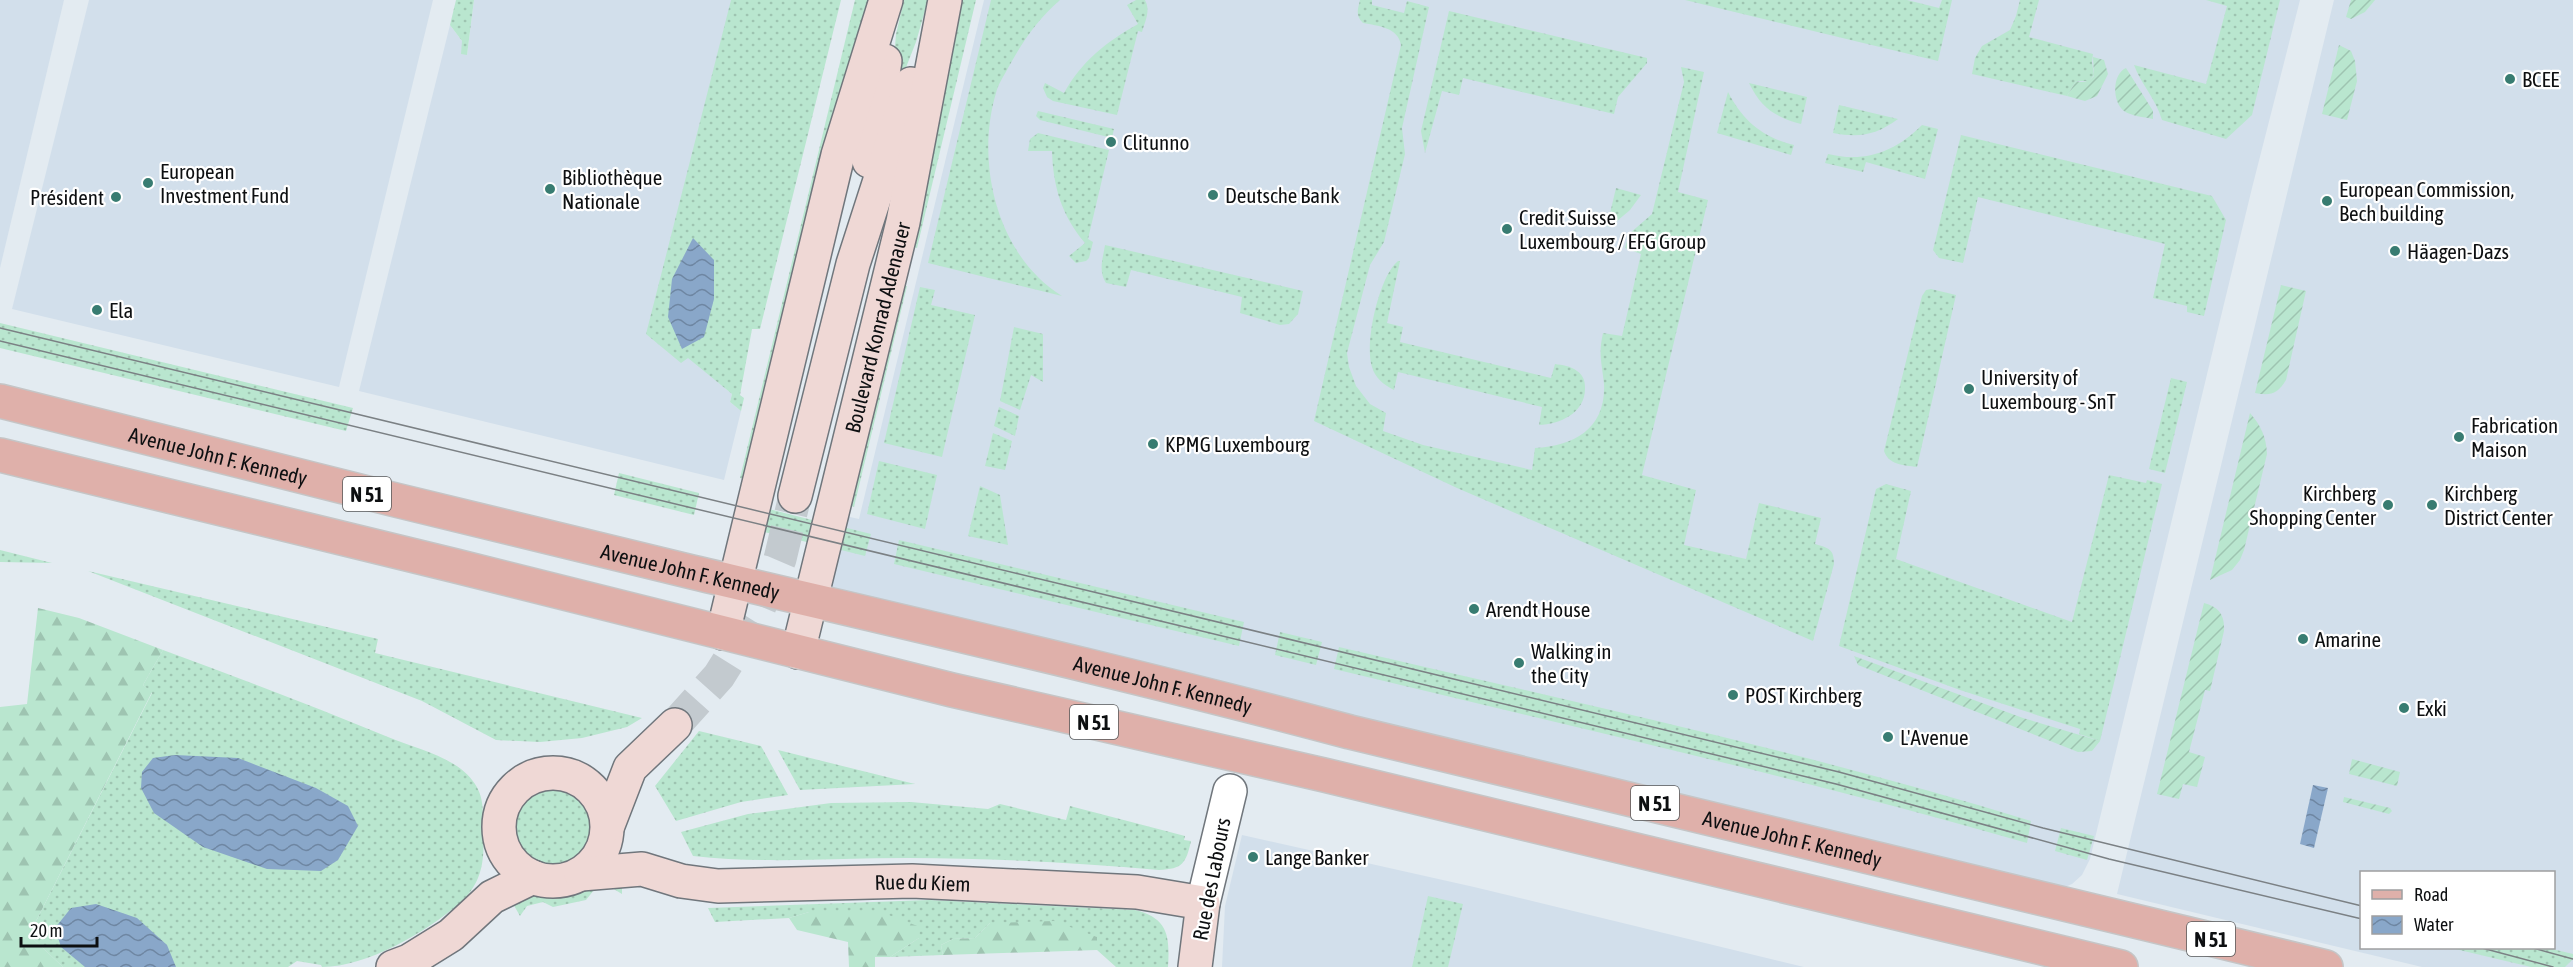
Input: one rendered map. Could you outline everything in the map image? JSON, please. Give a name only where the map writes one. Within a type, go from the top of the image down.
[{"type":"main road","points":[[723,633],[838,155],[886,0]]},
{"type":"main road","points":[[853,264],[895,0]]},
{"type":"main road","points":[[853,264],[938,0]]},
{"type":"main road","name":"Boulevard Konrad Adenauer","points":[[798,652],[903,222],[945,0]]},
{"type":"main road","name":"Boulevard Konrad Adenauer","points":[[795,495],[853,264]]},
{"type":"main road","name":"Avenue John F. Kennedy","points":[[0,401],[398,502],[811,599],[2326,967]]},
{"type":"main road","name":"N 51","points":[[0,455],[952,690],[1313,772],[2121,967]]},
{"type":"main road","points":[[630,768],[575,777],[549,772],[537,774],[516,786],[503,804],[499,836],[502,847],[514,865],[533,877],[557,881],[581,874],[598,858],[630,768],[675,726]]},
{"type":"main road","points":[[575,777],[595,791],[606,813],[607,831]]},
{"type":"main road","name":"Rue du Kiem","points":[[607,831],[642,869]]},
{"type":"main road","points":[[492,897],[502,847]]},
{"type":"main road","name":"Rue du Kiem","points":[[581,874],[642,869],[681,880],[718,886],[912,881],[1137,892],[1203,903]]},
{"type":"main road","points":[[393,967],[452,935],[492,897],[533,877]]},
{"type":"main road","name":"Rue des Labours","points":[[1195,967],[1203,903]]},
{"type":"street","name":"Rue des Labours","points":[[1203,903],[1230,791]]},
{"type":"shaded area","points":[[0,0],[64,0],[0,268]]},
{"type":"shaded area","points":[[89,0],[433,0],[339,387],[12,309]]},
{"type":"shaded area","name":"Bibliothèque Nationale","points":[[474,0],[731,0],[688,357],[732,394],[730,402],[741,411],[724,480],[359,391],[450,25],[462,41],[467,55]]},
{"type":"shaded area","points":[[984,0],[2300,0],[2252,188],[2090,859],[2082,875],[2072,884],[2058,890],[811,599],[832,513],[859,519]]},
{"type":"shaded area","name":"Kirchberg District Center","points":[[2334,0],[2573,0],[2573,967],[2422,967],[2117,894]]},
{"type":"shaded area","points":[[1242,835],[1474,887],[1804,967],[1222,967],[1225,906]]},
{"type":"green space","points":[[456,0],[474,0],[467,55],[461,54],[462,41],[450,25]]},
{"type":"green space","points":[[731,0],[841,0],[760,329],[752,329],[740,395],[744,398],[741,411],[730,402],[732,394],[688,358],[681,363],[646,334]]},
{"type":"green space","points":[[855,0],[874,0],[747,480],[740,478]]},
{"type":"green space","points":[[904,0],[928,0],[916,42],[903,75],[893,71],[896,34]]},
{"type":"green space","points":[[957,0],[976,0],[917,248],[909,246]]},
{"type":"green space","points":[[991,0],[1060,0],[1031,31],[1000,83],[990,120],[988,149],[997,206],[1007,233],[1021,257],[1040,279],[1062,296],[928,263]]},
{"type":"green space","points":[[1136,0],[1145,0],[1147,16],[1142,32],[1138,31],[1117,115],[1053,101],[1047,97],[1043,88],[1045,83],[1064,93],[1079,71],[1096,53],[1138,24],[1127,5]]},
{"type":"green space","points":[[1360,0],[1372,0],[1372,5],[1404,13],[1407,1],[1429,7],[1402,128],[1405,154],[1384,242],[1370,265],[1347,353],[1349,367],[1356,386],[1370,404],[1386,413],[1383,431],[1423,445],[1532,470],[1535,448],[1563,443],[1575,438],[1594,423],[1600,412],[1604,384],[1601,353],[1603,333],[1622,336],[1641,254],[1625,248],[1629,234],[1652,214],[1684,82],[1681,67],[1704,72],[1678,192],[1708,200],[1642,475],[1696,490],[1684,545],[1746,559],[1759,503],[1821,518],[1815,544],[1830,550],[1834,564],[1813,641],[1457,488],[1314,421],[1401,45],[1392,31],[1363,23],[1360,20],[1358,9]]},
{"type":"green space","points":[[1685,0],[1907,0],[1939,8],[1942,0],[1952,0],[1938,61]]},
{"type":"green space","points":[[2020,0],[2039,0],[2029,37],[2093,54],[2094,75],[2089,81],[2076,81],[2067,96],[1972,74],[1975,58],[1982,46],[2010,30]]},
{"type":"green space","points":[[2206,0],[2280,0],[2252,115],[2226,139],[2162,120],[2134,65],[2206,84],[2227,6]]},
{"type":"green space","points":[[2351,0],[2375,0],[2365,12],[2351,19],[2346,17]]},
{"type":"green space","points":[[1449,11],[1647,58],[1647,63],[1618,97],[1614,114],[1463,78],[1459,95],[1442,91],[1425,153],[1421,131]]},
{"type":"green space","points":[[2339,45],[2351,51],[2355,61],[2357,81],[2347,120],[2322,114]]},
{"type":"green space","points":[[2093,57],[2104,60],[2108,74],[2097,96],[2085,101],[2067,96],[2076,81],[2086,82],[2094,76]]},
{"type":"green space","points":[[2126,68],[2153,111],[2153,119],[2130,114],[2120,107],[2115,88],[2118,76]]},
{"type":"green space","points":[[1749,83],[1807,97],[1801,124],[1776,115],[1764,105]]},
{"type":"green space","points":[[1728,92],[1740,111],[1755,126],[1772,137],[1794,145],[1791,155],[1717,133]]},
{"type":"green space","points":[[1839,105],[1898,119],[1882,129],[1867,134],[1833,133]]},
{"type":"green space","points":[[1038,111],[1114,129],[1112,138],[1040,120],[1036,116]]},
{"type":"green space","points":[[1922,125],[1938,129],[1925,179],[1866,162],[1863,172],[1825,163],[1828,154],[1854,157],[1879,153],[1901,142]]},
{"type":"green space","points":[[1038,133],[1109,150],[1088,239],[1093,242],[1086,261],[1076,263],[1069,256],[1085,243],[1070,222],[1060,200],[1054,177],[1052,151],[1028,151],[1030,139]]},
{"type":"green space","points":[[1961,135],[2212,196],[2226,220],[2204,316],[2187,312],[2187,306],[2153,298],[2165,244],[1978,197],[1963,263],[1939,258],[1933,250]]},
{"type":"green space","points":[[1616,188],[1641,195],[1630,210],[1610,227],[1607,226]]},
{"type":"green space","points":[[1105,245],[1303,291],[1298,314],[1289,324],[1280,325],[1240,313],[1242,297],[1131,270],[1126,287],[1106,283],[1102,269]]},
{"type":"green space","points":[[1400,261],[1387,323],[1403,327],[1400,342],[1551,378],[1555,364],[1575,369],[1585,383],[1581,404],[1563,419],[1539,425],[1542,407],[1398,372],[1394,390],[1383,383],[1375,375],[1372,367],[1370,343],[1379,295],[1391,269]]},
{"type":"green space","points":[[900,285],[907,286],[854,507],[848,505]]},
{"type":"green space","points":[[2281,285],[2306,291],[2286,380],[2273,393],[2255,393]]},
{"type":"green space","points":[[920,287],[935,290],[931,305],[975,315],[942,457],[884,443]]},
{"type":"green space","points":[[1931,289],[1956,295],[1917,467],[1893,462],[1884,451],[1922,296],[1926,290]]},
{"type":"green space","points":[[0,323],[353,408],[346,431],[0,348]]},
{"type":"green space","points":[[1014,327],[1043,334],[1043,382],[1031,375],[1020,410],[1000,401]]},
{"type":"green space","points":[[2171,378],[2187,382],[2165,473],[2149,469]]},
{"type":"green space","points":[[999,407],[1019,416],[1015,436],[994,426]]},
{"type":"green space","points":[[2250,413],[2262,432],[2267,454],[2240,560],[2232,570],[2210,580]]},
{"type":"green space","points":[[993,433],[1012,441],[1005,470],[985,466]]},
{"type":"green space","points":[[879,461],[937,475],[925,529],[867,514]]},
{"type":"green space","points":[[619,473],[699,493],[694,515],[614,495]]},
{"type":"green space","points":[[2109,475],[2162,484],[2100,741],[2079,734],[2080,729],[1960,690],[1839,646],[1876,489],[1886,484],[1911,491],[1896,559],[2072,622]]},
{"type":"green space","points":[[980,486],[1000,495],[1008,545],[968,536]]},
{"type":"green space","points":[[765,508],[816,521],[811,543],[760,531]]},
{"type":"green space","points":[[843,527],[871,534],[865,556],[837,549]]},
{"type":"green space","points":[[899,540],[1244,622],[1239,646],[894,564]]},
{"type":"green space","points":[[0,550],[52,563],[0,562]]},
{"type":"green space","points":[[88,571],[378,639],[375,653],[642,718],[627,727],[582,738],[540,742],[496,740],[422,701]]},
{"type":"green space","points":[[2204,603],[2220,612],[2224,631],[2210,691],[2205,690],[2189,752],[2205,757],[2197,787],[2183,784],[2179,799],[2157,794]]},
{"type":"green space","points":[[38,608],[79,618],[163,650],[143,685],[152,692],[29,935],[63,967],[0,967],[0,707],[27,704]]},
{"type":"green space","points":[[1280,632],[1322,642],[1316,665],[1275,655]]},
{"type":"green space","points":[[1339,647],[1773,749],[1945,796],[2031,821],[2027,843],[1768,774],[1334,669]]},
{"type":"green space","points":[[163,650],[436,755],[468,775],[481,797],[483,847],[480,873],[467,896],[446,914],[395,946],[358,961],[339,965],[322,967],[297,961],[288,967],[63,967],[29,935],[152,693],[143,685]]},
{"type":"green space","points":[[1854,656],[2023,718],[2100,741],[2092,751],[2078,752],[1858,665]]},
{"type":"green space","points":[[699,731],[761,746],[788,795],[741,802],[676,821],[655,786]]},
{"type":"green space","points":[[778,750],[915,784],[800,790]]},
{"type":"green space","points":[[2352,759],[2400,772],[2397,786],[2349,774]]},
{"type":"green space","points":[[555,784],[571,787],[584,796],[593,809],[596,825],[593,841],[584,854],[571,863],[555,866],[539,863],[526,854],[517,841],[514,825],[517,809],[526,796],[539,787]]},
{"type":"green space","points":[[2344,797],[2390,808],[2392,811],[2389,814],[2343,802]]},
{"type":"green space","points":[[911,802],[988,809],[1000,804],[1066,820],[1070,806],[1185,836],[1184,840],[1191,841],[1182,863],[1173,868],[1159,870],[971,859],[773,860],[693,856],[681,832],[748,814],[831,803]]},
{"type":"green space","points":[[2061,828],[2094,836],[2087,860],[2055,851]]},
{"type":"green space","points":[[622,880],[622,894],[612,888],[594,890],[586,900],[553,907],[543,902],[527,906],[520,916],[512,902],[536,894],[563,895],[594,884]]},
{"type":"green space","points":[[1428,896],[1463,904],[1448,967],[1412,967]]},
{"type":"green space","points":[[929,900],[1135,910],[1146,913],[1160,923],[1165,930],[1168,967],[1116,967],[1097,950],[1097,937],[990,923],[975,938],[953,939],[941,945],[943,955],[890,957],[919,938],[809,912],[789,918],[715,922],[708,908]]},
{"type":"green space","points":[[878,911],[920,927],[919,938],[890,957],[875,957],[875,967],[849,967],[848,942],[797,930],[789,918],[809,912]]},
{"type":"green space","points":[[1054,921],[1097,937],[1097,950],[943,955],[941,945],[953,939],[975,938],[990,923]]},
{"type":"green space","points":[[2455,949],[2552,949],[2573,954],[2573,959],[2565,967],[2531,967]]},
{"type":"water","points":[[693,238],[714,260],[714,299],[704,337],[682,349],[668,317],[672,279]]},
{"type":"water","points":[[175,755],[238,758],[316,788],[348,806],[358,826],[338,860],[321,871],[267,869],[203,847],[154,813],[141,788],[142,772],[153,758]]},
{"type":"water","points":[[2313,785],[2328,788],[2314,848],[2300,844]]},
{"type":"water","points":[[96,904],[137,918],[167,945],[176,967],[85,967],[61,947],[55,928],[71,908]]},
{"type":"tunnel","points":[[675,725],[719,676],[754,620],[780,559],[795,496]]},
{"type":"tram line","points":[[0,328],[1839,772],[2043,828],[2360,906]]},
{"type":"tram line","points":[[0,341],[1836,784],[2109,859],[2360,919]]},
{"type":"tram line","points":[[2486,949],[2553,967]]},
{"type":"tram line","points":[[2537,949],[2573,959]]},
{"type":"place","name":"BCEE","points":[[2510,79]]},
{"type":"place","name":"Clitunno","points":[[1111,142]]},
{"type":"place","name":"European Investment Fund","points":[[148,183]]},
{"type":"place","name":"Bibliothèque Nationale","points":[[550,189]]},
{"type":"place","name":"Deutsche Bank","points":[[1213,195]]},
{"type":"place","name":"Président","points":[[116,197]]},
{"type":"place","name":"European Commission, Bech building","points":[[2327,201]]},
{"type":"place","name":"Credit Suisse Luxembourg / EFG Group","points":[[1507,229]]},
{"type":"place","name":"Häagen-Dazs","points":[[2395,251]]},
{"type":"place","name":"Ela","points":[[97,310]]},
{"type":"place","name":"University of Luxembourg - SnT","points":[[1969,389]]},
{"type":"place","name":"Fabrication Maison","points":[[2459,437]]},
{"type":"place","name":"KPMG Luxembourg","points":[[1153,444]]},
{"type":"place","name":"Kirchberg Shopping Center","points":[[2388,505]]},
{"type":"place","name":"Kirchberg District Center","points":[[2432,505]]},
{"type":"place","name":"Arendt House","points":[[1474,609]]},
{"type":"place","name":"Amarine","points":[[2303,639]]},
{"type":"place","name":"Walking in the City","points":[[1519,663]]},
{"type":"place","name":"POST Kirchberg","points":[[1733,695]]},
{"type":"place","name":"Exki","points":[[2404,708]]},
{"type":"place","name":"L'Avenue","points":[[1888,737]]},
{"type":"place","name":"Lange Banker","points":[[1253,857]]}]
